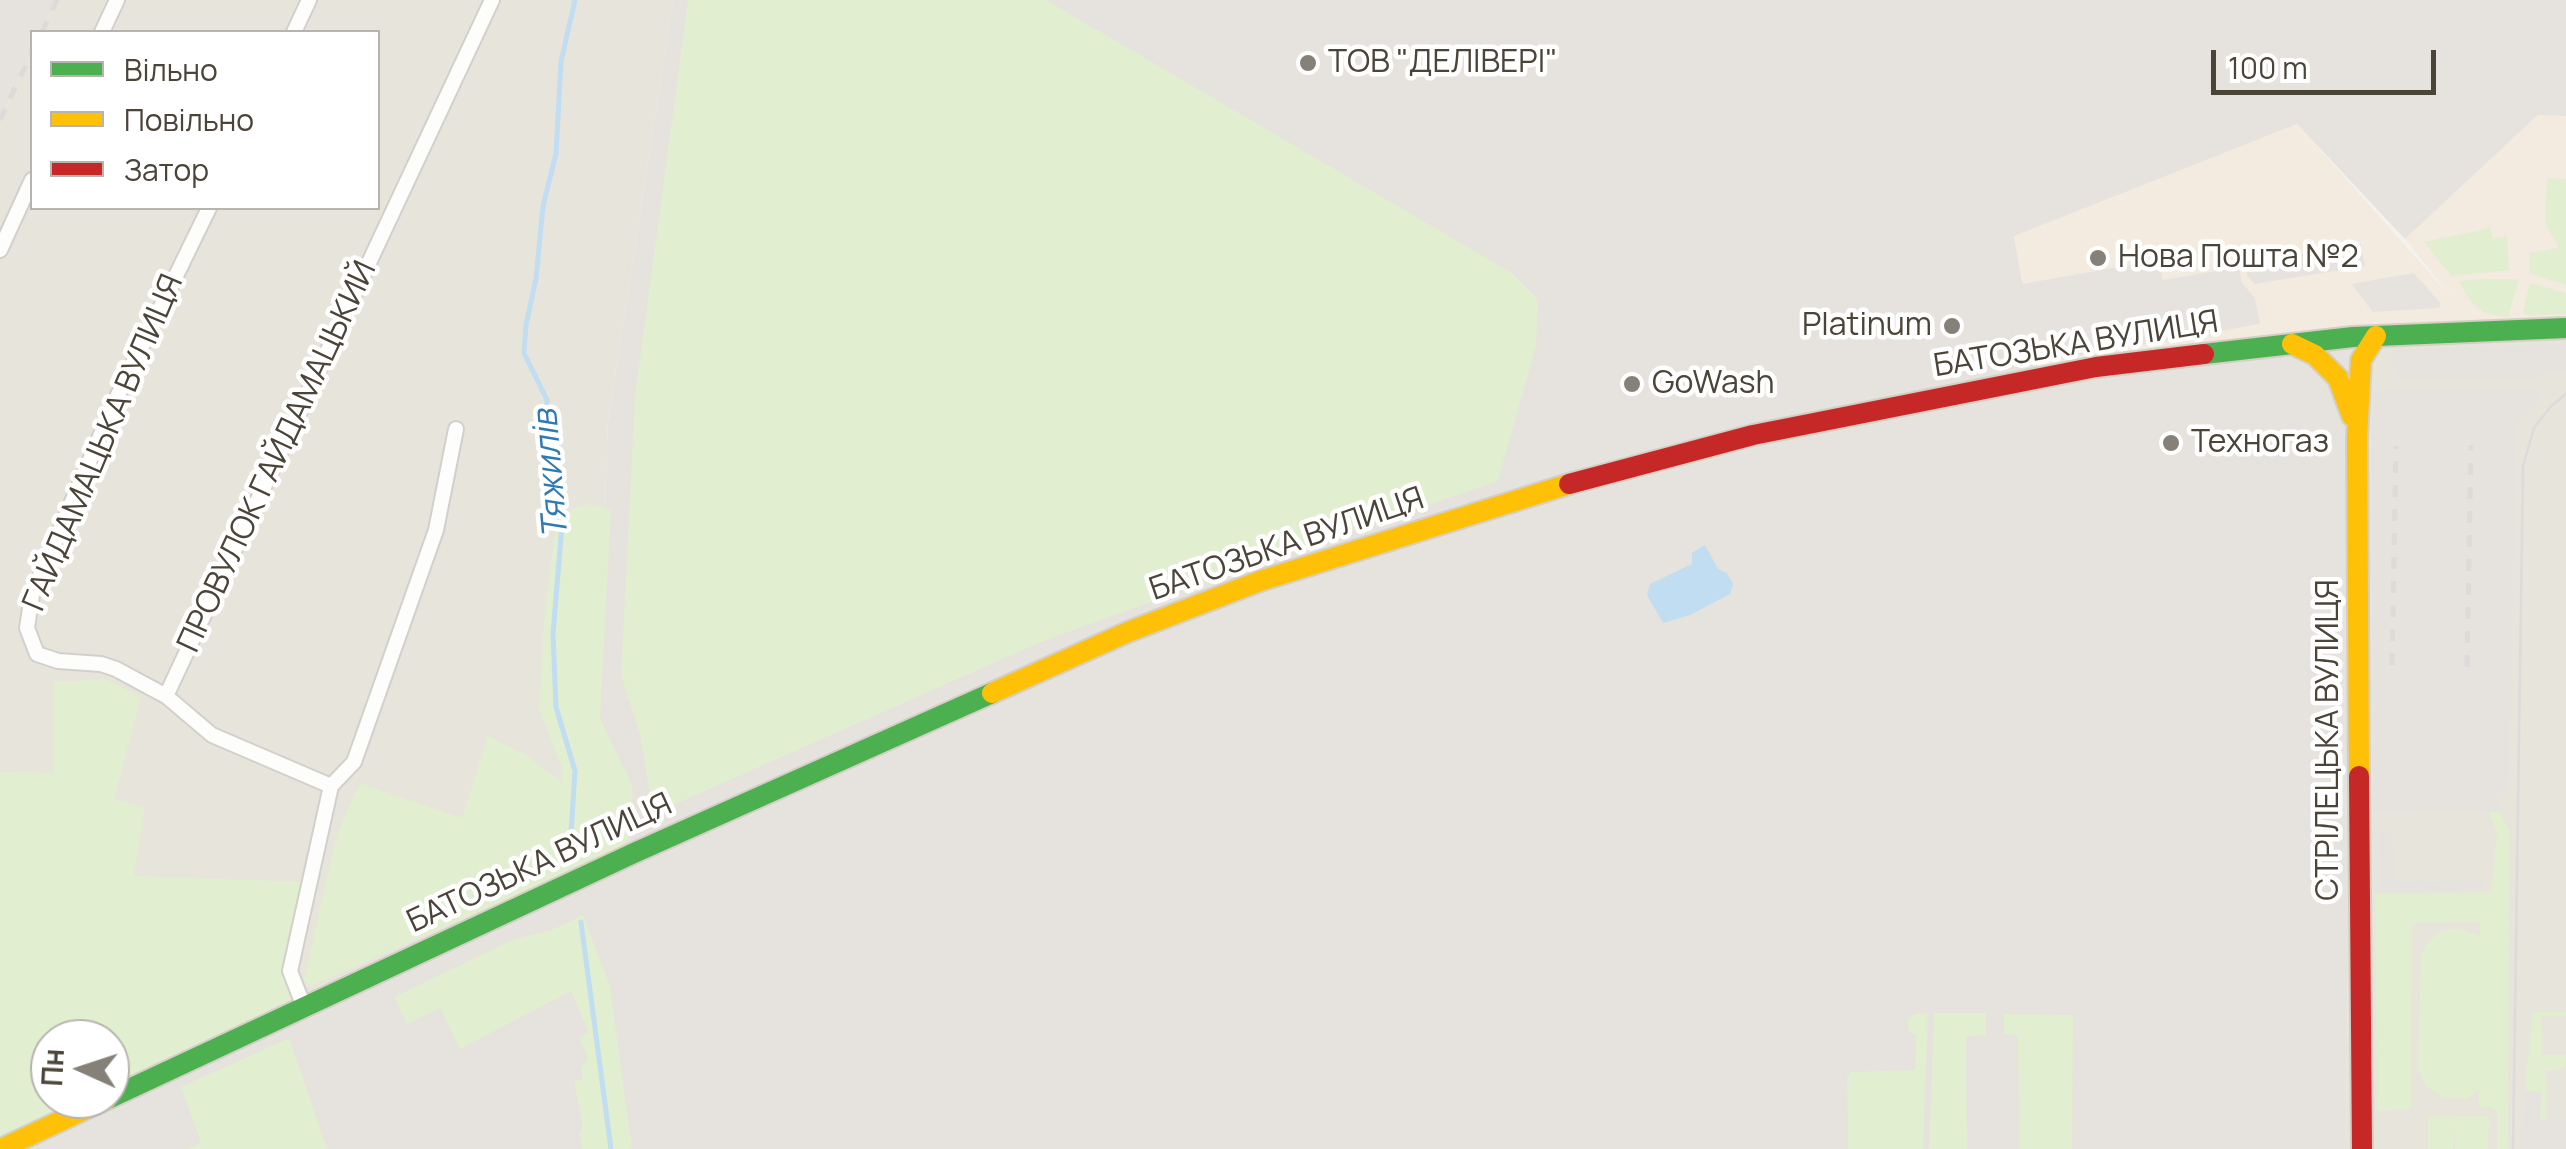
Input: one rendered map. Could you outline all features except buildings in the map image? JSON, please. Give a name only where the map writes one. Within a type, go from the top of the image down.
[{"type":"street","points":[[103,30],[117,0]]},
{"type":"street","points":[[295,30],[309,0]]},
{"type":"street","name":"ПРОВУЛОК ГАЙДАМАЦЬКИЙ","points":[[166,696],[492,0]]},
{"type":"street","points":[[0,250],[30,184]]},
{"type":"street","name":"ГАЙДАМАЦЬКА ВУЛИЦЯ","points":[[208,210],[117,397],[27,611],[26,628],[37,654],[58,661],[101,664],[166,696],[212,735],[331,786]]},
{"type":"street","name":"БАТОЗЬКА ВУЛИЦЯ","points":[[130,1088],[634,853],[1128,632],[1260,581],[1519,498],[1753,435],[2096,368],[2376,336],[2566,328]]},
{"type":"street","name":"СТРІЛЕЦЬКА ВУЛИЦЯ","points":[[2362,1149],[2357,438],[2361,360],[2376,336]]},
{"type":"street","points":[[2292,344],[2316,356],[2338,378],[2357,438]]},
{"type":"street","points":[[304,1007],[290,972],[331,786],[354,762],[436,530],[456,429]]},
{"type":"street","name":"БАТОЗЬКА ВУЛИЦЯ","points":[[0,1149],[64,1119]]},
{"type":"shaded area","points":[[0,0],[57,0],[43,30],[30,30],[30,56],[0,120]]},
{"type":"shaded area","points":[[57,0],[673,0],[608,422],[598,711],[634,851],[304,1007],[130,1036],[130,1019],[30,1019],[30,1119],[0,1149],[0,120],[30,56],[30,210],[380,210],[380,30],[43,30]]},
{"type":"shaded area","points":[[673,0],[2566,0],[2566,116],[2538,115],[2405,239],[2297,124],[2014,236],[2039,378],[2354,338],[2346,1149],[1,1149],[65,1119],[130,1119],[130,1088],[633,851],[598,711],[608,422]]},
{"type":"shaded area","points":[[2538,115],[2566,116],[2566,329],[2481,331],[2039,378],[2014,235],[2297,124],[2453,299],[2405,239]]},
{"type":"shaded area","points":[[2361,244],[2365,266],[2255,284],[2247,276],[2246,264]]},
{"type":"shaded area","points":[[2158,260],[2163,280],[2239,267],[2242,283],[2255,298],[2260,324],[2036,363],[2022,284]]},
{"type":"shaded area","points":[[2414,273],[2441,304],[2439,308],[2373,312],[2351,284]]},
{"type":"shaded area","points":[[2566,330],[2566,1149],[2346,1149],[2354,338]]},
{"type":"shaded area","points":[[2566,344],[2566,373],[2540,373],[2539,378],[2396,380],[2391,350]]},
{"type":"shaded area","points":[[2540,387],[2540,401],[2516,425],[2509,792],[2499,796],[2500,812],[2373,813],[2372,391]]},
{"type":"shaded area","points":[[2378,832],[2393,832],[2395,882],[2484,881],[2484,889],[2379,892]]},
{"type":"shaded area","points":[[2525,1090],[2541,1091],[2540,1120],[2566,1121],[2566,1149],[2520,1149]]},
{"type":"green space","points":[[688,0],[1046,0],[1512,273],[1538,299],[1536,346],[1498,481],[1041,642],[653,814],[640,735],[621,675],[635,395]]},
{"type":"green space","points":[[2547,178],[2566,179],[2566,285],[2529,273],[2530,253],[2559,247],[2545,224]]},
{"type":"green space","points":[[2490,228],[2493,239],[2507,236],[2509,270],[2452,276],[2424,242]]},
{"type":"green space","points":[[2519,279],[2508,317],[2485,313],[2470,300],[2459,282]]},
{"type":"green space","points":[[2530,283],[2566,293],[2566,314],[2523,313]]},
{"type":"green space","points":[[587,504],[611,510],[600,718],[632,785],[633,829],[623,848],[309,987],[304,979],[337,834],[360,783],[462,818],[488,736],[526,755],[561,782],[562,768],[539,709],[545,605],[558,514]]},
{"type":"green space","points":[[106,679],[141,697],[114,799],[145,808],[134,876],[310,882],[290,971],[304,1007],[130,1088],[130,1019],[30,1019],[30,1119],[63,1119],[0,1148],[0,772],[53,773],[54,682]]},
{"type":"green space","points":[[2489,812],[2500,812],[2509,831],[2508,1149],[2497,1149],[2497,1113],[2490,1107],[2479,1107],[2479,1090],[2468,1099],[2443,1098],[2426,1086],[2418,1068],[2421,954],[2439,932],[2459,928],[2480,936],[2480,922],[2412,923],[2411,1109],[2377,1111],[2375,894],[2491,892],[2497,833]]},
{"type":"green space","points":[[583,915],[610,986],[632,1149],[582,1149],[579,1131],[583,1129],[574,1081],[583,1079],[581,1068],[588,1057],[579,1038],[588,1032],[571,991],[460,1049],[440,1008],[407,1024],[394,997],[514,939],[551,930]]},
{"type":"green space","points":[[2533,1012],[2566,1012],[2566,1016],[2541,1017],[2542,1055],[2566,1055],[2565,1068],[2544,1071],[2546,1120],[2540,1120],[2541,1092],[2525,1090]]},
{"type":"green space","points":[[1928,1013],[1923,1149],[1848,1149],[1847,1077],[1850,1072],[1915,1070],[1916,1035],[1909,1032],[1907,1021],[1914,1014]]},
{"type":"green space","points":[[1934,1013],[1986,1013],[1986,1035],[1966,1036],[1967,1149],[1929,1149]]},
{"type":"green space","points":[[2004,1014],[2073,1015],[2072,1149],[2019,1149],[2018,1035],[2004,1034]]},
{"type":"green space","points":[[289,1038],[327,1149],[187,1149],[201,1143],[181,1087]]},
{"type":"green space","points":[[2428,1115],[2489,1116],[2488,1149],[2455,1149],[2454,1127],[2453,1149],[2428,1149]]},
{"type":"water","points":[[1705,545],[1718,569],[1727,573],[1733,584],[1730,594],[1690,615],[1663,623],[1647,595],[1650,584],[1692,564],[1692,553]]},
{"type":"waterway","name":"Тяжилів","points":[[571,833],[575,771],[556,707],[553,634],[563,513],[547,449],[547,400],[524,353],[543,206],[556,154],[561,62],[575,0]]},
{"type":"waterway","name":"Тяжилів","points":[[581,922],[611,1149]]},
{"type":"tram line","points":[[2513,1149],[2523,466],[2534,428],[2566,394]]},
{"type":"railway","points":[[43,30],[57,0]]},
{"type":"railway","points":[[0,120],[30,56]]},
{"type":"railway","points":[[2467,667],[2471,445]]},
{"type":"railway","points":[[2392,665],[2396,446]]},
{"type":"traffic: fast","points":[[2204,354],[2353,337],[2566,328]]},
{"type":"traffic: fast","points":[[130,1089],[634,853],[992,693]]},
{"type":"traffic: slow","points":[[2359,776],[2357,438],[2361,360],[2376,336]]},
{"type":"traffic: slow","points":[[2292,344],[2315,355],[2338,378],[2352,416]]},
{"type":"traffic: slow","points":[[992,693],[1128,632],[1260,581],[1569,484]]},
{"type":"traffic: slow","points":[[1,1149],[65,1119]]},
{"type":"traffic: jam","points":[[1569,484],[1753,435],[2096,367],[2204,354]]},
{"type":"traffic: jam","points":[[2359,776],[2362,1149]]},
{"type":"place","name":"ТОВ \"ДЕЛІВЕРІ\"","points":[[1308,63]]},
{"type":"place","name":"Нова Пошта №2","points":[[2098,258]]},
{"type":"place","name":"Platinum","points":[[1952,326]]},
{"type":"place","name":"GoWash","points":[[1632,384]]},
{"type":"place","name":"Техногаз","points":[[2171,443]]}]
